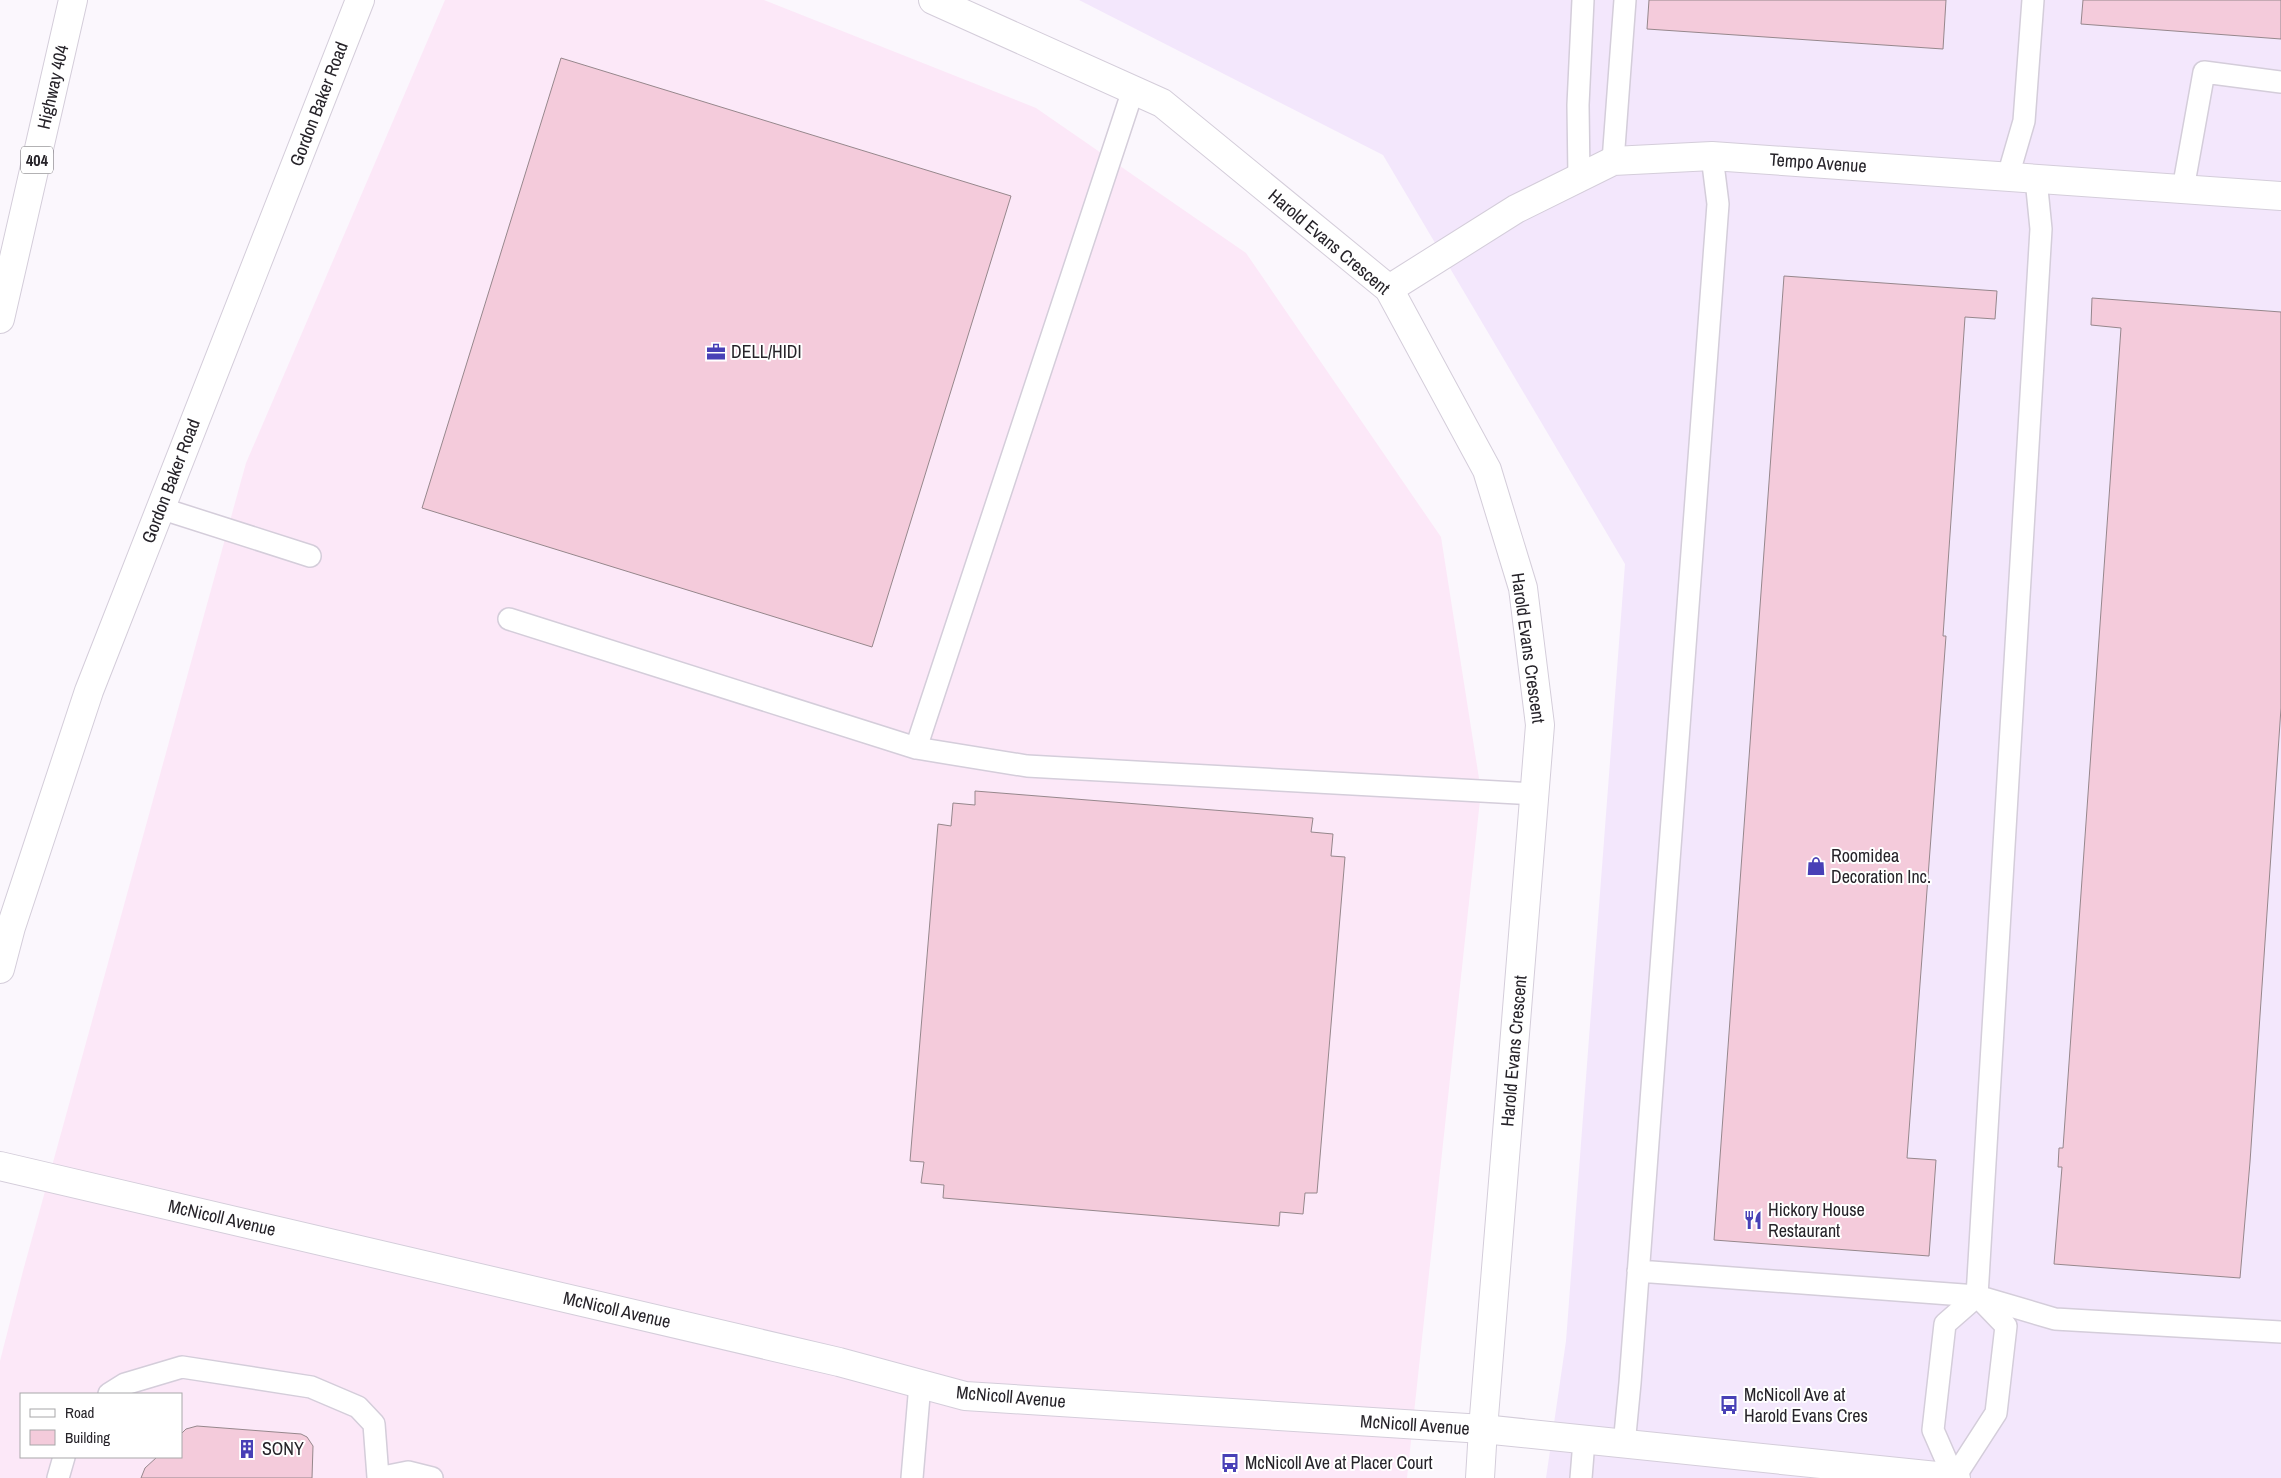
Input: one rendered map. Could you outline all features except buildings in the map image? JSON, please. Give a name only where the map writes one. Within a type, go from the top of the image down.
[{"type":"main road","name":"Highway 404","points":[[0,319],[73,0]]},
{"type":"main road","name":"Gordon Baker Road","points":[[0,969],[14,917],[89,691],[360,0]]},
{"type":"main road","name":"Harold Evans Crescent","points":[[934,0],[1162,103],[1389,289],[1488,470],[1522,588],[1540,725],[1480,1478]]},
{"type":"main road","name":"Tempo Avenue","points":[[1389,289],[1516,209],[1613,161],[1712,156],[2281,196]]},
{"type":"main road","name":"McNicoll Avenue","points":[[0,1166],[839,1362],[965,1396],[1483,1429],[1914,1476],[1955,1478]]},
{"type":"lane","points":[[1579,178],[1578,105],[1583,0]]},
{"type":"lane","points":[[1613,161],[1625,0]]},
{"type":"lane","points":[[2008,176],[2024,122],[2033,0]]},
{"type":"lane","points":[[2183,189],[2204,72],[2281,82]]},
{"type":"lane","points":[[916,748],[1133,90]]},
{"type":"lane","points":[[1624,1445],[1718,204],[1712,156]]},
{"type":"lane","points":[[1955,1478],[1933,1430],[1946,1324],[1977,1296],[2041,239],[2036,179]]},
{"type":"lane","points":[[160,508],[310,556]]},
{"type":"lane","points":[[509,619],[916,748],[1027,766],[1534,794]]},
{"type":"lane","points":[[1638,1271],[1977,1296],[2055,1319],[2281,1332]]},
{"type":"lane","points":[[1955,1478],[1996,1413],[2006,1326],[1977,1296]]},
{"type":"lane","points":[[111,1393],[125,1384],[182,1368],[310,1388],[358,1407],[374,1424],[378,1478],[408,1472],[432,1478]]},
{"type":"lane","points":[[912,1478],[920,1384]]},
{"type":"lane","points":[[1581,1478],[1584,1440]]},
{"type":"lane","points":[[58,1478],[64,1458]]},
{"type":"shaded area","points":[[445,0],[764,0],[1036,108],[1246,253],[1441,537],[1481,791],[1407,1478],[0,1478],[0,1361],[23,1271],[246,463]]},
{"type":"shaded area","points":[[1079,0],[2281,0],[2281,1478],[1546,1478],[1566,1341],[1625,564],[1383,155]]},
{"type":"place","name":"DELL/HIDI","points":[[716,352]]},
{"type":"place","name":"Roomidea Decoration Inc.","points":[[1816,866]]},
{"type":"place","name":"Hickory House Restaurant","points":[[1753,1220]]},
{"type":"place","name":"McNicoll Ave at Harold Evans Cres","points":[[1729,1405]]},
{"type":"place","name":"SONY","points":[[247,1449]]},
{"type":"place","name":"McNicoll Ave at Placer Court","points":[[1230,1463]]}]
